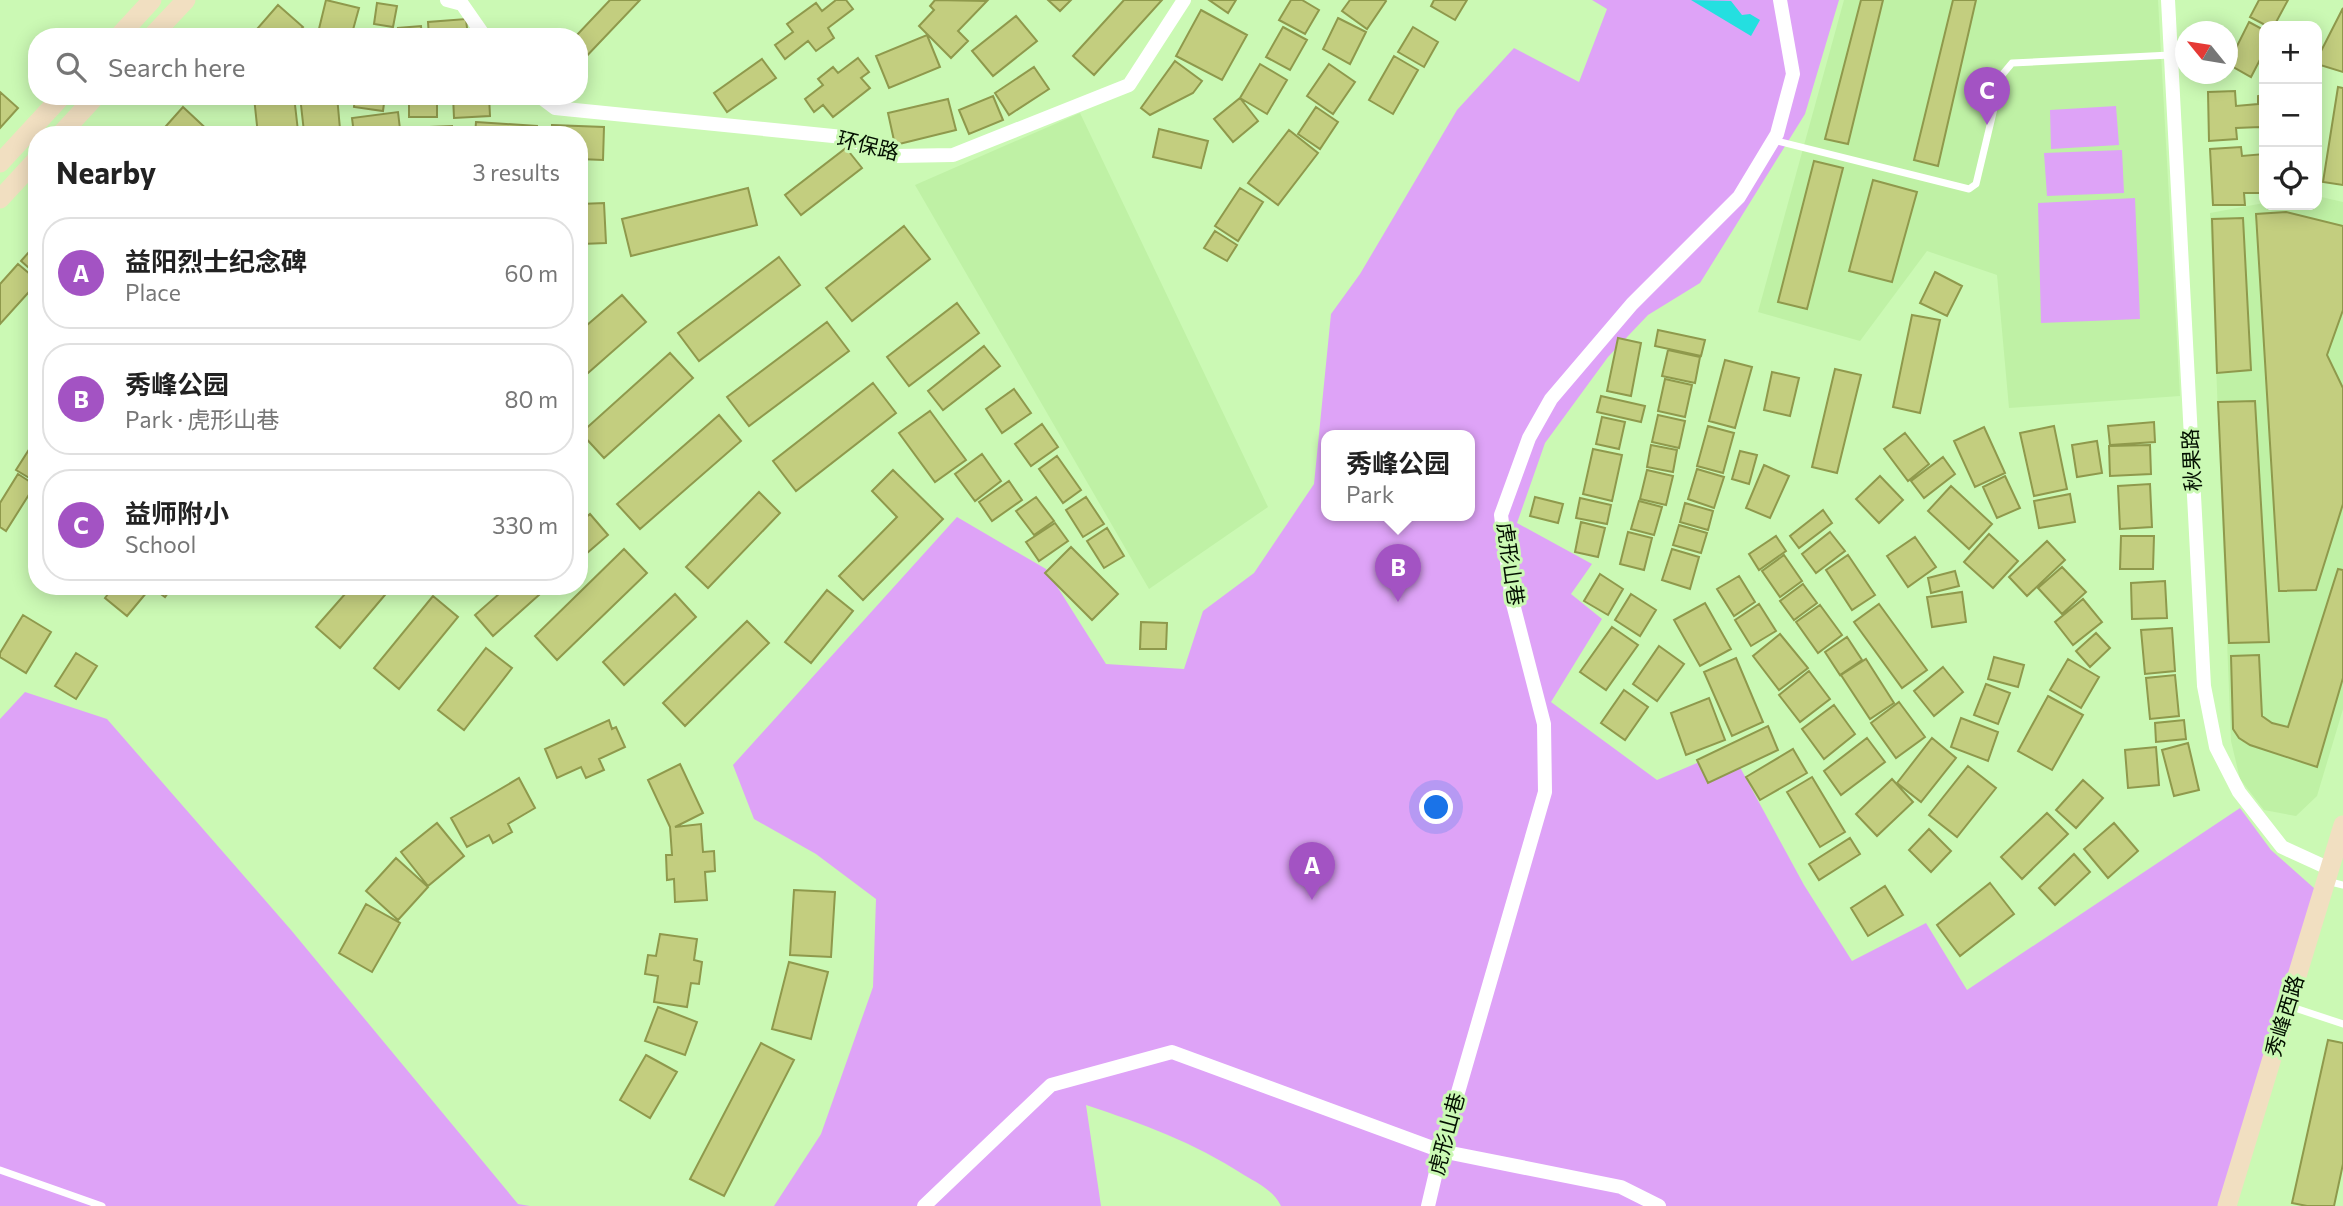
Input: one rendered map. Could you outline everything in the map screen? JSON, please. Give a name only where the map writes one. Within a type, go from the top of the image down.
[{"type":"street","points":[[126,28],[152,0]]},
{"type":"street","points":[[160,28],[186,0]]},
{"type":"street","points":[[447,0],[462,4],[479,28]]},
{"type":"street","name":"环保路","points":[[551,105],[555,108],[843,137],[895,156],[953,155],[1129,85],[1184,0]]},
{"type":"street","name":"虎形山巷","points":[[1428,1206],[1441,1151],[1545,792],[1544,724],[1513,600],[1502,515],[1529,438],[1550,400],[1632,304],[1739,197],[1777,134],[1793,74],[1780,0]]},
{"type":"street","name":"秋果路","points":[[2168,0],[2204,686],[2216,747],[2239,792],[2282,847],[2333,878]]},
{"type":"street","points":[[34,126],[54,105]]},
{"type":"street","points":[[68,126],[88,105]]},
{"type":"street","points":[[0,163],[28,133]]},
{"type":"street","points":[[0,199],[28,169]]},
{"type":"street","name":"秀峰西路","points":[[2227,1206],[2288,1006],[2333,878],[2343,825]]},
{"type":"street","points":[[924,1206],[1051,1085],[1172,1052],[1441,1151],[1621,1187],[1659,1206]]},
{"type":"lane","points":[[1773,140],[1969,188],[1976,184],[2002,75],[2012,63],[2169,55]]},
{"type":"lane","points":[[2288,1006],[2343,1024]]},
{"type":"lane","points":[[0,1170],[102,1206]]},
{"type":"shaded area","points":[[1592,0],[1839,0],[1805,114],[1700,283],[1648,315],[1608,357],[1545,443],[1517,523],[1592,564],[1571,594],[1602,619],[1551,702],[1657,780],[1730,749],[1804,885],[1852,961],[1926,923],[1967,990],[2240,808],[2271,850],[2315,889],[2219,1206],[1281,1206],[1265,1188],[1187,1143],[1086,1105],[1101,1206],[774,1206],[821,1134],[873,987],[876,899],[816,854],[754,819],[733,765],[957,517],[1046,569],[1106,664],[1184,669],[1203,611],[1254,573],[1314,484],[1331,314],[1360,274],[1457,110],[1514,48],[1579,82],[1607,9]]},
{"type":"shaded area","points":[[1844,0],[2158,0],[2180,396],[2009,408],[1997,275],[1927,251],[1860,341],[1758,312]]},
{"type":"shaded area","points":[[2116,106],[2119,145],[2051,149],[2050,110]]},
{"type":"shaded area","points":[[1080,113],[1268,507],[1149,589],[915,185]]},
{"type":"shaded area","points":[[2122,150],[2124,193],[2047,196],[2044,153]]},
{"type":"shaded area","points":[[2322,197],[2343,202],[2343,709],[2317,796],[2296,816],[2264,810],[2240,779],[2231,741],[2210,213],[2259,204],[2259,210],[2322,210]]},
{"type":"shaded area","points":[[2135,198],[2140,319],[2041,323],[2038,203]]},
{"type":"shaded area","points":[[25,692],[107,719],[291,930],[518,1204],[530,1206],[0,1206],[0,719]]},
{"type":"water","points":[[1691,0],[1731,1],[1742,15],[1750,14],[1760,20],[1751,36]]},
{"type":"building","points":[[326,0],[359,8],[353,28],[319,28]]},
{"type":"building","points":[[610,0],[640,0],[588,55],[588,28],[584,28]]},
{"type":"building","points":[[836,0],[846,0],[853,9],[828,28],[834,38],[816,51],[808,41],[785,59],[775,45],[793,32],[787,24],[816,3],[822,11]]},
{"type":"building","points":[[935,0],[987,1],[958,31],[968,41],[951,58],[919,26],[934,10],[930,6]]},
{"type":"building","points":[[1048,0],[1071,0],[1060,11]]},
{"type":"building","points":[[1124,0],[1162,0],[1094,75],[1073,56]]},
{"type":"building","points":[[1209,0],[1236,0],[1228,13]]},
{"type":"building","points":[[1291,0],[1302,0],[1319,10],[1305,34],[1279,20]]},
{"type":"building","points":[[1350,0],[1386,1],[1367,29],[1342,11]]},
{"type":"building","points":[[1434,0],[1467,0],[1455,20],[1431,6]]},
{"type":"building","points":[[1861,0],[1883,0],[1848,144],[1825,139]]},
{"type":"building","points":[[1953,0],[1976,0],[1938,166],[1914,160]]},
{"type":"building","points":[[2259,0],[2288,0],[2277,21],[2259,22],[2250,17]]},
{"type":"building","points":[[377,3],[397,6],[393,27],[374,24]]},
{"type":"building","points":[[278,5],[303,27],[302,28],[258,28]]},
{"type":"building","points":[[2343,8],[2343,72],[2322,66],[2322,49]]},
{"type":"building","points":[[1201,10],[1247,35],[1222,80],[1176,56]]},
{"type":"building","points":[[1016,16],[1037,41],[993,76],[972,51]]},
{"type":"building","points":[[1338,18],[1366,32],[1350,64],[1323,49]]},
{"type":"building","points":[[466,19],[467,28],[428,28],[428,22]]},
{"type":"building","points":[[2249,22],[2259,27],[2259,62],[2251,77],[2238,70],[2238,44]]},
{"type":"building","points":[[1283,27],[1307,40],[1290,70],[1266,57]]},
{"type":"building","points":[[1413,27],[1438,42],[1424,67],[1398,52]]},
{"type":"building","points":[[927,35],[940,67],[889,88],[876,56]]},
{"type":"building","points":[[1394,56],[1418,70],[1393,114],[1369,100]]},
{"type":"building","points":[[858,58],[869,72],[861,78],[870,88],[833,117],[823,105],[814,112],[805,99],[823,85],[818,79],[833,67],[838,73]]},
{"type":"building","points":[[762,59],[776,78],[727,112],[714,93]]},
{"type":"building","points":[[1175,61],[1202,81],[1193,93],[1150,115],[1141,108]]},
{"type":"building","points":[[1260,64],[1287,80],[1267,114],[1240,98]]},
{"type":"building","points":[[1329,64],[1355,82],[1333,114],[1307,96]]},
{"type":"building","points":[[1034,67],[1049,89],[1009,115],[995,93]]},
{"type":"building","points":[[2338,87],[2343,88],[2343,185],[2323,182]]},
{"type":"building","points":[[2235,91],[2236,106],[2258,104],[2259,96],[2259,127],[2236,128],[2237,139],[2209,141],[2208,92]]},
{"type":"building","points":[[0,92],[18,108],[0,128]]},
{"type":"building","points":[[993,96],[1003,120],[969,134],[959,110]]},
{"type":"building","points":[[1240,98],[1258,121],[1233,142],[1214,119]]},
{"type":"building","points":[[948,99],[956,130],[895,145],[888,113]]},
{"type":"building","points":[[255,105],[295,105],[297,126],[257,126]]},
{"type":"building","points":[[301,105],[338,105],[340,126],[303,126]]},
{"type":"building","points":[[354,105],[384,105],[383,111]]},
{"type":"building","points":[[409,105],[437,105],[437,117],[409,117]]},
{"type":"building","points":[[453,105],[489,105],[490,116],[454,118]]},
{"type":"building","points":[[183,107],[203,126],[166,126]]},
{"type":"building","points":[[1316,107],[1338,122],[1320,149],[1298,134]]},
{"type":"building","points":[[398,112],[400,126],[353,126],[352,118]]},
{"type":"building","points":[[476,122],[537,126],[476,126]]},
{"type":"building","points":[[588,126],[604,127],[603,160],[588,159]]},
{"type":"building","points":[[1159,129],[1208,141],[1201,168],[1153,157]]},
{"type":"building","points":[[1289,130],[1318,153],[1278,205],[1248,183]]},
{"type":"building","points":[[2241,147],[2242,156],[2259,154],[2259,193],[2244,193],[2245,205],[2213,205],[2210,149]]},
{"type":"building","points":[[846,148],[862,168],[801,215],[785,195]]},
{"type":"building","points":[[1814,161],[1843,168],[1807,309],[1778,302]]},
{"type":"building","points":[[1873,180],[1917,192],[1892,282],[1849,271]]},
{"type":"building","points":[[748,188],[757,225],[631,256],[622,219]]},
{"type":"building","points":[[1240,188],[1263,202],[1238,241],[1215,226]]},
{"type":"building","points":[[604,203],[606,243],[588,244],[588,204]]},
{"type":"building","points":[[2286,212],[2343,226],[2343,310],[2327,355],[2343,388],[2343,504],[2316,590],[2279,591],[2256,214]]},
{"type":"building","points":[[2243,218],[2251,370],[2217,373],[2212,219]]},
{"type":"building","points":[[904,226],[930,259],[852,321],[826,288]]},
{"type":"building","points":[[1215,231],[1237,245],[1227,261],[1204,248]]},
{"type":"building","points":[[28,253],[28,267],[21,261]]},
{"type":"building","points":[[779,257],[800,285],[699,361],[678,333]]},
{"type":"building","points":[[18,264],[28,272],[28,293],[0,324],[0,284]]},
{"type":"building","points":[[1935,272],[1962,286],[1947,316],[1920,303]]},
{"type":"building","points":[[622,295],[646,322],[588,373],[588,324]]},
{"type":"building","points":[[957,303],[979,333],[909,386],[887,357]]},
{"type":"building","points":[[1912,315],[1940,320],[1920,413],[1893,407]]},
{"type":"building","points":[[827,322],[849,351],[749,426],[727,397]]},
{"type":"building","points":[[1658,330],[1705,340],[1701,356],[1655,346]]},
{"type":"building","points":[[1618,338],[1641,343],[1631,396],[1607,391]]},
{"type":"building","points":[[984,346],[1000,366],[943,410],[928,391]]},
{"type":"building","points":[[1668,350],[1700,357],[1695,383],[1662,376]]},
{"type":"building","points":[[670,353],[693,378],[604,458],[588,441],[588,427]]},
{"type":"building","points":[[1725,360],[1752,367],[1735,428],[1709,421]]},
{"type":"building","points":[[1835,369],[1861,375],[1837,473],[1812,467]]},
{"type":"building","points":[[1772,372],[1799,378],[1790,416],[1764,410]]},
{"type":"building","points":[[1665,379],[1692,385],[1685,417],[1658,411]]},
{"type":"building","points":[[873,383],[896,413],[796,491],[773,461]]},
{"type":"building","points":[[1014,389],[1031,413],[1002,433],[986,409]]},
{"type":"building","points":[[1601,396],[1645,406],[1641,422],[1597,412]]},
{"type":"building","points":[[2255,401],[2269,642],[2229,643],[2218,402]]},
{"type":"building","points":[[930,411],[966,460],[935,482],[899,433]]},
{"type":"building","points":[[719,415],[741,441],[640,529],[617,504]]},
{"type":"building","points":[[1658,415],[1685,421],[1679,448],[1652,442]]},
{"type":"building","points":[[1602,417],[1625,422],[1619,449],[1596,444]]},
{"type":"building","points":[[2154,422],[2155,442],[2110,445],[2108,426]]},
{"type":"building","points":[[1042,424],[1058,447],[1031,466],[1015,444]]},
{"type":"building","points":[[1708,426],[1734,433],[1723,473],[1697,466]]},
{"type":"building","points":[[2054,426],[2067,489],[2034,496],[2020,433]]},
{"type":"building","points":[[1984,427],[2005,473],[1975,487],[1954,441]]},
{"type":"building","points":[[1905,433],[1929,464],[1908,481],[1884,449]]},
{"type":"building","points":[[2097,441],[2102,473],[2077,477],[2072,445]]},
{"type":"building","points":[[1651,445],[1677,450],[1673,472],[1647,467]]},
{"type":"building","points":[[2150,445],[2151,474],[2110,476],[2109,446]]},
{"type":"building","points":[[1593,449],[1622,455],[1612,501],[1583,494]]},
{"type":"building","points":[[28,451],[28,477],[16,470]]},
{"type":"building","points":[[1740,451],[1757,455],[1749,484],[1732,479]]},
{"type":"building","points":[[982,454],[1001,481],[975,501],[955,474]]},
{"type":"building","points":[[1057,456],[1081,490],[1063,503],[1039,469]]},
{"type":"building","points":[[1943,457],[1955,474],[1924,498],[1911,481]]},
{"type":"building","points":[[1764,465],[1789,476],[1770,518],[1746,508]]},
{"type":"building","points":[[1697,469],[1724,477],[1714,508],[1688,499]]},
{"type":"building","points":[[893,470],[943,519],[863,600],[839,576],[897,517],[872,491]]},
{"type":"building","points":[[1647,470],[1673,476],[1666,505],[1640,499]]},
{"type":"building","points":[[18,474],[28,480],[28,496],[6,531],[0,527],[0,503]]},
{"type":"building","points":[[1880,476],[1903,500],[1879,523],[1856,499]]},
{"type":"building","points":[[2005,476],[2020,508],[1997,518],[1983,487]]},
{"type":"building","points":[[1009,481],[1022,500],[992,521],[979,502]]},
{"type":"building","points":[[2150,484],[2152,527],[2120,529],[2118,486]]},
{"type":"building","points":[[1951,486],[1992,524],[1969,549],[1928,511]]},
{"type":"building","points":[[759,492],[780,513],[708,588],[686,567]]},
{"type":"building","points":[[2070,494],[2075,522],[2039,528],[2034,501]]},
{"type":"building","points":[[1036,497],[1054,521],[1034,535],[1016,511]]},
{"type":"building","points":[[1086,497],[1104,524],[1083,537],[1066,510]]},
{"type":"building","points":[[1535,497],[1563,504],[1558,523],[1530,516]]},
{"type":"building","points":[[1580,498],[1611,505],[1607,524],[1576,518]]},
{"type":"building","points":[[1639,501],[1662,507],[1654,535],[1631,529]]},
{"type":"building","points":[[1685,503],[1713,511],[1708,530],[1680,522]]},
{"type":"building","points":[[1823,510],[1832,523],[1799,548],[1790,536]]},
{"type":"building","points":[[590,514],[608,535],[588,552]]},
{"type":"building","points":[[1581,522],[1605,528],[1598,557],[1575,552]]},
{"type":"building","points":[[1055,523],[1068,541],[1039,561],[1026,542]]},
{"type":"building","points":[[1679,525],[1707,533],[1701,553],[1673,545]]},
{"type":"building","points":[[1107,528],[1124,556],[1104,568],[1087,541]]},
{"type":"building","points":[[1628,532],[1652,538],[1644,570],[1620,564]]},
{"type":"building","points":[[1830,532],[1845,551],[1816,573],[1802,554]]},
{"type":"building","points":[[1989,534],[2018,561],[1993,588],[1964,562]]},
{"type":"building","points":[[1776,536],[1786,551],[1759,570],[1749,554]]},
{"type":"building","points":[[2121,536],[2154,536],[2153,569],[2120,569]]},
{"type":"building","points":[[1915,537],[1936,567],[1908,587],[1887,556]]},
{"type":"building","points":[[2047,541],[2065,560],[2027,596],[2009,577]]},
{"type":"building","points":[[1071,547],[1118,594],[1092,620],[1045,573]]},
{"type":"building","points":[[624,549],[647,573],[557,660],[535,636],[577,595],[588,595],[588,584]]},
{"type":"building","points":[[1672,549],[1699,557],[1690,589],[1662,580]]},
{"type":"building","points":[[1784,555],[1802,581],[1780,597],[1762,571]]},
{"type":"building","points":[[1848,555],[1875,595],[1852,610],[1826,570]]},
{"type":"building","points":[[2062,567],[2086,592],[2062,614],[2038,588]]},
{"type":"building","points":[[2338,569],[2343,570],[2343,678],[2317,767],[2250,745],[2239,738],[2233,729],[2231,656],[2259,655],[2262,716],[2272,723],[2288,727]]},
{"type":"building","points":[[1955,571],[1959,586],[1931,593],[1928,578]]},
{"type":"building","points":[[1600,574],[1623,589],[1608,615],[1584,601]]},
{"type":"building","points":[[1739,576],[1755,602],[1734,616],[1717,589]]},
{"type":"building","points":[[2165,581],[2167,618],[2132,619],[2131,583]]},
{"type":"building","points":[[1803,584],[1817,603],[1794,620],[1780,601]]},
{"type":"building","points":[[827,590],[853,611],[811,663],[785,642]]},
{"type":"building","points":[[1962,592],[1966,622],[1932,627],[1927,597]]},
{"type":"building","points":[[675,594],[696,617],[624,685],[603,662]]},
{"type":"building","points":[[1631,594],[1656,610],[1640,636],[1615,620]]},
{"type":"building","points":[[107,595],[144,595],[127,616],[105,598]]},
{"type":"building","points":[[344,595],[385,595],[340,648],[316,627]]},
{"type":"building","points":[[498,595],[539,595],[493,636],[475,615]]},
{"type":"building","points":[[433,596],[458,617],[399,689],[374,668]]},
{"type":"building","points":[[2083,599],[2102,622],[2073,645],[2055,622]]},
{"type":"building","points":[[1705,603],[1731,649],[1700,666],[1674,620]]},
{"type":"building","points":[[1759,604],[1776,631],[1751,646],[1735,620]]},
{"type":"building","points":[[1879,604],[1927,670],[1902,688],[1854,622]]},
{"type":"building","points":[[1820,605],[1842,635],[1818,653],[1796,622]]},
{"type":"building","points":[[23,615],[51,632],[26,673],[0,657]]},
{"type":"building","points":[[747,621],[769,643],[685,726],[663,703]]},
{"type":"building","points":[[1141,622],[1167,623],[1166,649],[1140,649]]},
{"type":"building","points":[[1612,627],[1638,645],[1606,690],[1580,672]]},
{"type":"building","points":[[2172,628],[2175,671],[2145,674],[2141,630]]},
{"type":"building","points":[[2096,633],[2110,648],[2090,667],[2076,651]]},
{"type":"building","points":[[1780,634],[1808,668],[1779,690],[1753,656]]},
{"type":"building","points":[[1847,637],[1862,660],[1840,675],[1825,652]]},
{"type":"building","points":[[1659,646],[1684,664],[1657,701],[1633,684]]},
{"type":"building","points":[[486,648],[512,668],[464,730],[438,710]]},
{"type":"building","points":[[76,653],[97,666],[76,699],[55,686]]},
{"type":"building","points":[[1994,657],[2024,665],[2018,687],[1988,679]]},
{"type":"building","points":[[1736,658],[1763,722],[1732,736],[1704,672]]},
{"type":"building","points":[[1866,659],[1894,703],[1870,719],[1841,675]]},
{"type":"building","points":[[2068,659],[2099,677],[2081,708],[2050,690]]},
{"type":"building","points":[[1943,667],[1963,692],[1934,716],[1914,691]]},
{"type":"building","points":[[1809,671],[1830,699],[1800,722],[1779,695]]},
{"type":"building","points":[[2175,675],[2179,716],[2150,719],[2146,678]]},
{"type":"building","points":[[1986,684],[2010,693],[1998,724],[1974,715]]},
{"type":"building","points":[[1624,690],[1648,707],[1625,740],[1601,723]]},
{"type":"building","points":[[2048,696],[2083,715],[2052,770],[2018,751]]},
{"type":"building","points":[[1709,698],[1725,740],[1686,755],[1671,713]]},
{"type":"building","points":[[1899,702],[1925,737],[1896,758],[1871,723]]},
{"type":"building","points":[[1834,705],[1855,734],[1824,759],[1802,729]]},
{"type":"building","points":[[1961,718],[1998,732],[1988,761],[1951,747]]},
{"type":"building","points":[[609,720],[612,729],[616,727],[625,747],[599,759],[604,770],[586,778],[581,767],[557,778],[545,749]]},
{"type":"building","points":[[2184,720],[2186,739],[2156,742],[2155,723]]},
{"type":"building","points":[[1768,726],[1778,750],[1708,783],[1697,760]]},
{"type":"building","points":[[1867,738],[1885,762],[1841,795],[1824,771]]},
{"type":"building","points":[[1932,738],[1956,758],[1921,802],[1897,783]]},
{"type":"building","points":[[2188,743],[2199,790],[2174,796],[2162,750]]},
{"type":"building","points":[[2156,747],[2159,785],[2128,788],[2125,750]]},
{"type":"building","points":[[1793,749],[1807,773],[1760,800],[1746,777]]},
{"type":"building","points":[[680,764],[703,813],[675,827],[701,824],[703,852],[714,851],[715,871],[705,872],[707,900],[675,902],[674,879],[667,880],[666,855],[672,855],[670,827],[648,780]]},
{"type":"building","points":[[1968,766],[1996,788],[1957,837],[1929,815]]},
{"type":"building","points":[[1812,777],[1845,832],[1820,847],[1787,792]]},
{"type":"building","points":[[519,778],[535,808],[508,824],[512,832],[493,843],[489,835],[467,847],[451,818]]},
{"type":"building","points":[[1892,779],[1913,802],[1877,836],[1856,814]]},
{"type":"building","points":[[2083,780],[2103,798],[2076,828],[2056,810]]},
{"type":"building","points":[[2047,813],[2068,834],[2022,879],[2001,857]]},
{"type":"building","points":[[437,823],[464,856],[428,886],[401,852]]},
{"type":"building","points":[[2114,823],[2138,851],[2108,878],[2084,849]]},
{"type":"building","points":[[1929,829],[1951,851],[1931,872],[1909,850]]},
{"type":"building","points":[[1850,838],[1860,854],[1819,880],[1809,864]]},
{"type":"building","points":[[2074,854],[2090,872],[2055,905],[2039,888]]},
{"type":"building","points":[[396,858],[428,887],[398,920],[366,891]]},
{"type":"building","points":[[1990,883],[2014,914],[1960,956],[1937,925]]},
{"type":"building","points":[[1885,886],[1903,915],[1868,936],[1851,908]]},
{"type":"building","points":[[794,890],[835,892],[831,957],[790,955]]},
{"type":"building","points":[[366,904],[400,923],[372,972],[339,953]]},
{"type":"building","points":[[660,934],[697,939],[694,960],[702,962],[699,984],[691,983],[687,1007],[654,1002],[658,976],[645,974],[648,955],[656,956]]},
{"type":"building","points":[[789,962],[828,972],[811,1039],[772,1029]]},
{"type":"building","points":[[658,1007],[697,1022],[685,1055],[645,1041]]},
{"type":"building","points":[[2328,1040],[2343,1043],[2343,1164],[2334,1206],[2307,1206],[2292,1203]]},
{"type":"building","points":[[761,1043],[794,1060],[724,1196],[690,1179]]},
{"type":"building","points":[[646,1055],[677,1072],[650,1118],[620,1100]]},
{"type":"place","name":"益师附小","points":[[1987,125]]},
{"type":"place","name":"秀峰公园","points":[[1398,602]]},
{"type":"place","name":"益阳烈士纪念碑","points":[[1312,900]]}]
